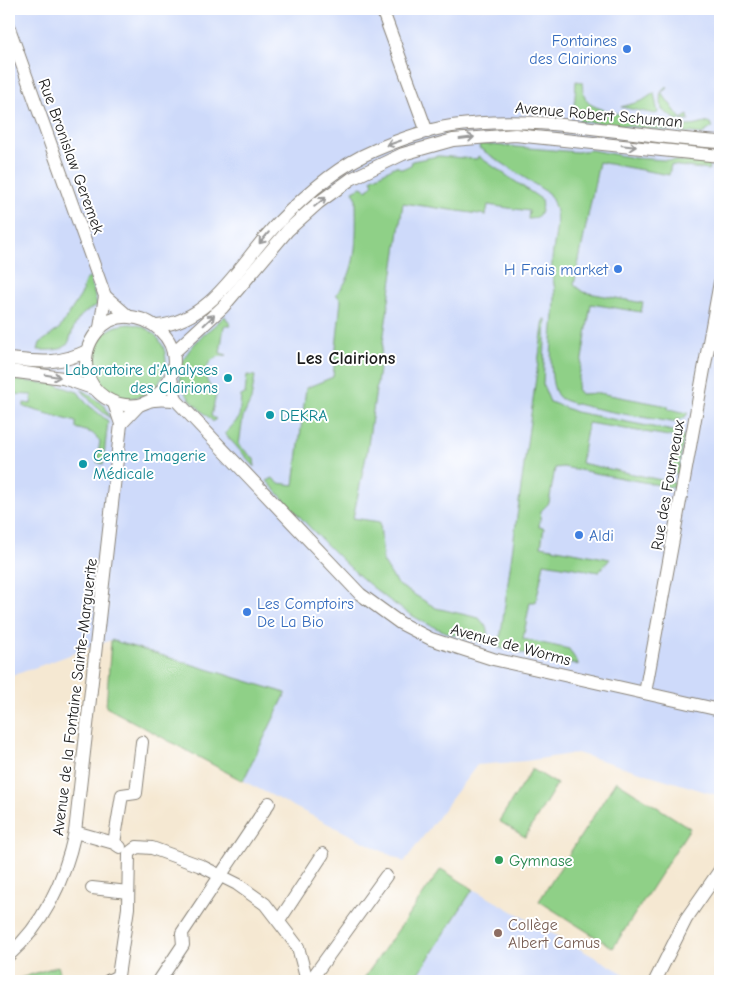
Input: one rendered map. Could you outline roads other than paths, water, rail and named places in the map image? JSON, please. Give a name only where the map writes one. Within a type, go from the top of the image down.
[{"type":"street","points":[[382,9],[427,132]]},
{"type":"street","name":"Rue Bronislaw Geremek","points":[[9,28],[105,296],[128,317]]},
{"type":"street","name":"Avenue Robert Schuman","points":[[157,326],[177,323],[199,312],[219,293],[277,224],[309,193],[339,170],[372,151],[427,132],[452,126],[513,122],[562,124],[720,142]]},
{"type":"street","name":"Avenue Robert Schuman","points":[[173,353],[223,307],[288,230],[318,203],[351,179],[403,154],[453,140],[515,135],[720,156]]},
{"type":"street","name":"Rue des Fourneaux","points":[[645,693],[720,282]]},
{"type":"street","name":"Rue Bronislaw Geremek","points":[[100,328],[105,296]]},
{"type":"street","points":[[95,389],[88,377],[86,364],[87,351],[92,338],[100,328],[114,320],[128,317],[147,321],[157,326],[170,343],[173,353],[174,365],[171,378],[163,390],[152,400]]},
{"type":"street","points":[[9,359],[47,363],[72,358],[87,351]]},
{"type":"street","points":[[9,371],[62,378],[95,389],[114,403],[139,405]]},
{"type":"street","points":[[121,424],[139,405],[152,400],[176,400],[171,378]]},
{"type":"street","name":"Avenue de Worms","points":[[176,400],[360,594],[400,623],[431,639],[494,660],[720,710]]},
{"type":"street","name":"Avenue de la Fontaine Sainte-Marguerite","points":[[9,955],[28,935],[51,900],[65,868],[75,832],[121,424],[114,403]]},
{"type":"street","points":[[114,843],[122,794],[136,793],[142,742]]},
{"type":"street","points":[[159,981],[183,945],[182,933],[219,875],[269,803]]},
{"type":"street","points":[[75,832],[114,843],[129,853]]},
{"type":"street","points":[[129,853],[137,847],[152,848],[238,884],[265,904],[298,947],[308,981]]},
{"type":"street","points":[[115,980],[128,908],[129,853]]},
{"type":"street","points":[[279,921],[324,854]]},
{"type":"street","points":[[655,981],[686,919],[720,870]]},
{"type":"street","points":[[308,981],[386,876]]},
{"type":"street","points":[[92,888],[128,892]]},
{"type":"place","name":"Fontaines des Clairions","points":[[627,49]]},
{"type":"place","name":"H Frais market","points":[[618,269]]},
{"type":"place","name":"Laboratoire d'Analyses des Clairions","points":[[228,378]]},
{"type":"place","name":"DEKRA","points":[[270,415]]},
{"type":"place","name":"Centre Imagerie Médicale","points":[[83,464]]},
{"type":"place","name":"Aldi","points":[[579,535]]},
{"type":"place","name":"Les Comptoirs De La Bio","points":[[247,612]]},
{"type":"place","name":"Gymnase","points":[[499,860]]},
{"type":"place","name":"Collège Albert Camus","points":[[498,933]]},
{"type":"district","name":"Les Clairions","points":[[346,358]]}]
